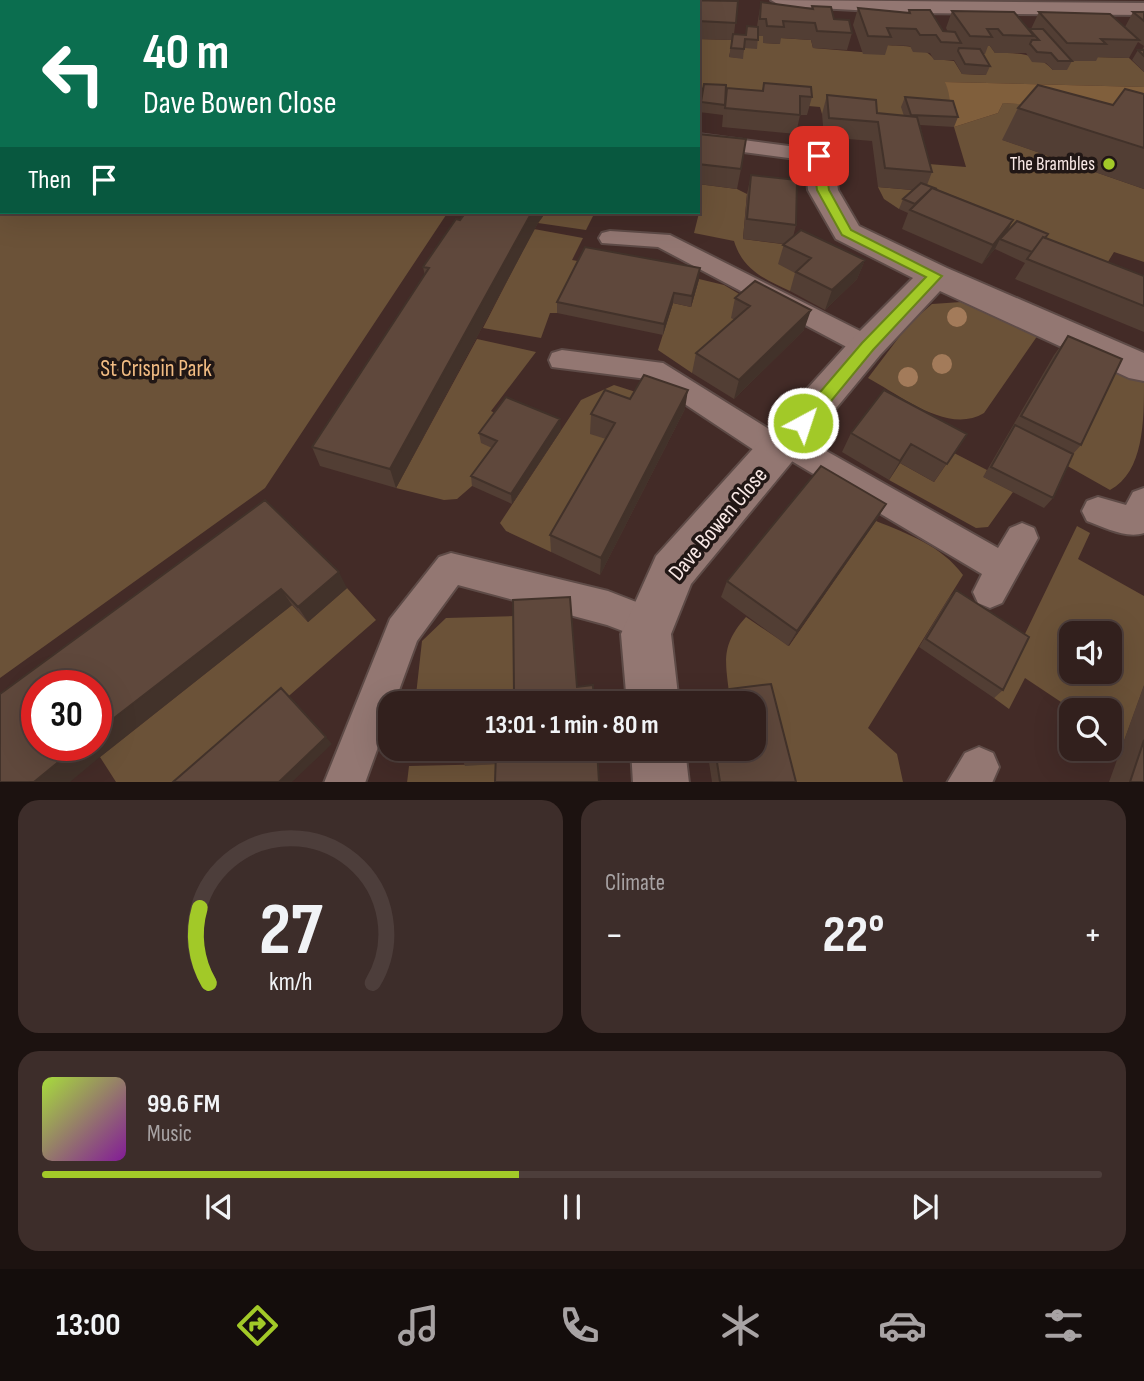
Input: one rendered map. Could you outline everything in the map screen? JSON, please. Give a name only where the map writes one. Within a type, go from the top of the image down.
[{"type":"street","points":[[781,0],[1144,9]]},
{"type":"street","points":[[819,156],[823,190],[846,232],[935,276],[1143,369]]},
{"type":"street","name":"Dave Bowen Close","points":[[652,691],[646,634],[673,571],[784,447],[867,346],[935,276]]},
{"type":"street","points":[[659,761],[661,782]]},
{"type":"lane","points":[[700,140],[819,156]]},
{"type":"lane","points":[[610,238],[662,240],[738,276],[867,346]]},
{"type":"lane","points":[[562,360],[653,370],[784,447],[997,581],[1022,538]]},
{"type":"lane","points":[[1098,512],[1134,523],[1144,502]]},
{"type":"lane","points":[[344,782],[403,631],[451,568],[608,608],[649,624]]},
{"type":"green space","points":[[757,36],[763,36],[764,43],[780,44],[780,38],[811,40],[813,48],[885,54],[882,45],[910,47],[924,51],[934,59],[954,61],[962,74],[985,75],[980,46],[990,46],[995,53],[1034,57],[1053,70],[1066,70],[1059,61],[1091,57],[1129,58],[1144,72],[1144,87],[946,82],[951,96],[949,111],[908,125],[910,136],[871,131],[822,114],[820,107],[761,102],[700,107],[700,39],[733,40],[729,57],[742,58],[744,48]]},
{"type":"green space","points":[[1003,103],[1022,104],[1003,140],[1144,189],[1144,262],[1114,252],[1095,283],[1011,231],[1002,240],[917,194],[899,209],[884,199],[878,187],[924,191],[916,163],[966,167],[954,127],[998,113]]},
{"type":"green space","points":[[700,184],[737,189],[747,194],[743,239],[790,245],[805,278],[790,291],[763,278],[749,266],[734,241],[694,233],[700,214]]},
{"type":"green space","name":"St Crispin Park","points":[[0,214],[447,214],[265,488],[0,678]]},
{"type":"green space","points":[[545,214],[594,214],[586,230],[538,223]]},
{"type":"green space","points":[[534,229],[583,238],[572,260],[583,262],[557,313],[550,313],[541,338],[483,328]]},
{"type":"green space","points":[[699,279],[724,285],[751,301],[745,326],[692,373],[658,350],[673,303],[691,307]]},
{"type":"green space","points":[[961,302],[1038,335],[984,413],[970,419],[940,416],[924,410],[868,378],[909,324],[932,304]]},
{"type":"green space","points":[[477,339],[536,352],[491,411],[500,416],[499,451],[472,486],[457,499],[444,500],[396,488]]},
{"type":"green space","points":[[1061,345],[1144,383],[1142,428],[1136,458],[1130,471],[1110,490],[1064,464]]},
{"type":"green space","points":[[614,385],[642,394],[551,552],[506,531],[500,523],[581,400]]},
{"type":"green space","points":[[954,453],[987,470],[984,477],[1013,492],[988,527],[976,528],[889,480],[900,463],[934,482]]},
{"type":"green space","points":[[876,521],[935,549],[963,575],[868,728],[897,754],[903,782],[784,782],[766,710],[766,691],[729,691],[726,656],[732,637],[746,617],[789,646]]},
{"type":"green space","points":[[1077,526],[1090,533],[1078,559],[1144,596],[1144,686],[1123,744],[1122,698],[1059,698],[1059,701],[1025,678],[1009,709],[994,698]]},
{"type":"green space","points":[[347,588],[376,620],[190,782],[116,782],[103,761],[112,761],[112,748],[292,605],[308,622]]},
{"type":"green space","points":[[515,616],[516,691],[416,691],[422,641],[446,618]]},
{"type":"green space","points":[[499,764],[498,782],[407,782],[409,766]]},
{"type":"shaded area","points":[[945,82],[1144,87],[1144,113],[1003,103],[998,113],[954,127]]},
{"type":"building","points":[[700,0],[738,1],[736,23],[700,21]]},
{"type":"building","points":[[761,2],[813,9],[812,6],[831,7],[834,19],[849,20],[852,33],[817,31],[815,23],[783,21],[784,27],[767,26],[766,19],[760,19]]},
{"type":"building","points":[[858,8],[910,13],[909,10],[930,10],[943,31],[955,32],[961,43],[941,42],[936,35],[920,35],[916,29],[887,28],[891,37],[868,36]]},
{"type":"building","points":[[952,11],[1014,12],[1034,36],[1003,35],[998,29],[987,29],[992,37],[970,36]]},
{"type":"building","points":[[1039,12],[1110,14],[1139,40],[1101,39],[1106,44],[1067,43]]},
{"type":"building","points":[[1133,12],[1144,12],[1144,21]]},
{"type":"building","points":[[747,26],[758,27],[758,40],[745,39],[744,49],[731,48],[733,34],[746,35]]},
{"type":"building","points":[[1029,29],[1043,29],[1072,61],[1058,61],[1051,53],[1037,52],[1030,44],[1032,40],[1039,40]]},
{"type":"building","points":[[959,48],[980,49],[990,66],[965,64]]},
{"type":"building","points":[[764,83],[811,87],[812,97],[800,96],[800,115],[725,108],[727,88],[763,91]]},
{"type":"building","points":[[704,84],[726,85],[725,105],[701,102]]},
{"type":"building","points":[[1038,85],[1113,105],[1125,89],[1144,94],[1144,148],[1018,108]]},
{"type":"building","points":[[827,95],[876,100],[877,113],[917,117],[932,172],[885,168],[878,122],[829,118]]},
{"type":"building","points":[[905,97],[953,101],[958,117],[911,115]]},
{"type":"building","points":[[700,134],[746,139],[741,169],[700,164]]},
{"type":"building","points":[[751,175],[797,180],[796,225],[747,219]]},
{"type":"building","points":[[921,183],[937,189],[932,188],[915,204],[903,199]]},
{"type":"building","points":[[932,188],[1013,220],[993,245],[910,210]]},
{"type":"building","points":[[464,214],[531,214],[390,469],[312,447],[429,268],[423,267],[456,219],[460,220]]},
{"type":"building","points":[[1017,221],[1048,234],[1032,252],[1000,239]]},
{"type":"building","points":[[801,230],[865,260],[832,290],[796,272],[811,258],[783,245]]},
{"type":"building","points":[[1043,237],[1144,276],[1144,306],[1027,259]]},
{"type":"building","points":[[585,247],[700,268],[692,296],[674,293],[664,324],[557,302]]},
{"type":"building","points":[[755,281],[811,310],[739,380],[696,353],[750,306],[735,298]]},
{"type":"building","points":[[1068,336],[1122,359],[1081,445],[1021,416]]},
{"type":"building","points":[[644,375],[688,390],[601,558],[550,535],[615,423],[591,414],[605,390],[630,399]]},
{"type":"building","points":[[884,390],[967,434],[947,464],[911,444],[900,461],[851,433]]},
{"type":"building","points":[[506,397],[560,419],[511,494],[471,476],[497,441],[479,433]]},
{"type":"building","points":[[1015,425],[1073,454],[1053,498],[991,467]]},
{"type":"building","points":[[821,466],[886,504],[797,631],[727,581]]},
{"type":"building","points":[[265,500],[339,572],[298,607],[281,589],[112,720],[112,670],[33,670]]},
{"type":"building","points":[[956,590],[1029,637],[1003,690],[926,639]]},
{"type":"building","points":[[570,597],[577,687],[593,685],[593,691],[514,691],[513,600]]},
{"type":"building","points":[[21,679],[21,761],[60,761],[34,782],[0,782],[0,694]]},
{"type":"building","points":[[771,684],[796,782],[720,782],[717,761],[766,761],[766,691],[713,691]]},
{"type":"building","points":[[281,688],[326,737],[279,782],[173,782]]},
{"type":"building","points":[[1144,740],[1144,782],[1130,782]]},
{"type":"building","points":[[496,761],[598,761],[599,782],[495,782]]},
{"type":"place","name":"The Brambles","points":[[1109,164]]},
{"type":"route","points":[[803,423],[867,346],[906,309],[935,276],[846,232],[823,190],[819,156]]}]
